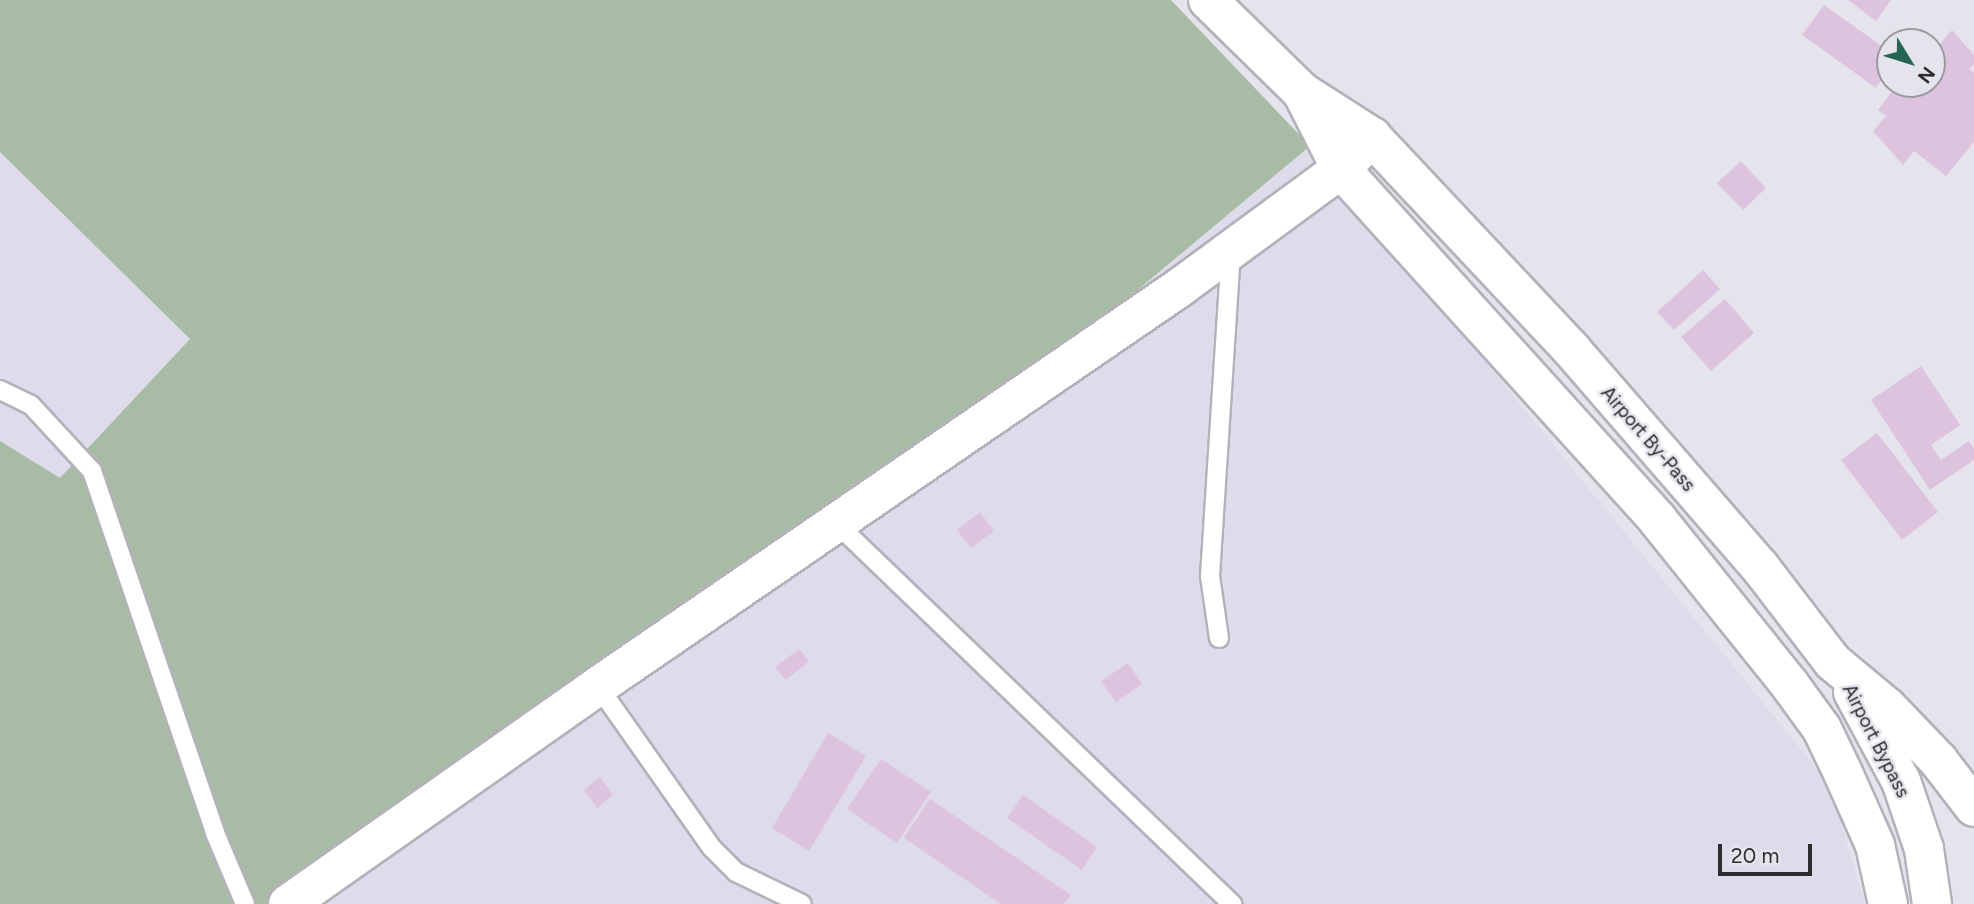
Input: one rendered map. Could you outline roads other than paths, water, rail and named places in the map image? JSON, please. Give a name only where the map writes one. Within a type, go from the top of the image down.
[{"type":"main road","name":"Airport By-Pass","points":[[1208,0],[1302,92],[1372,137],[1571,349],[1760,567],[1833,662],[1887,707],[1938,760],[1974,807]]},
{"type":"main road","name":"Airport By-Pass","points":[[1302,92],[1341,169],[1657,519],[1822,729],[1875,845],[1888,904]]},
{"type":"main road","points":[[288,904],[598,686],[1231,250],[1341,169],[1372,137]]},
{"type":"main road","name":"Airport Bypass","points":[[1833,662],[1864,709],[1900,781],[1924,849],[1932,904]]},
{"type":"lane","points":[[1219,638],[1210,576],[1231,250]]},
{"type":"lane","points":[[0,390],[31,405],[92,471],[215,832],[245,904]]},
{"type":"lane","points":[[836,523],[1232,904]]},
{"type":"lane","points":[[598,686],[712,848],[736,872],[802,904]]}]
